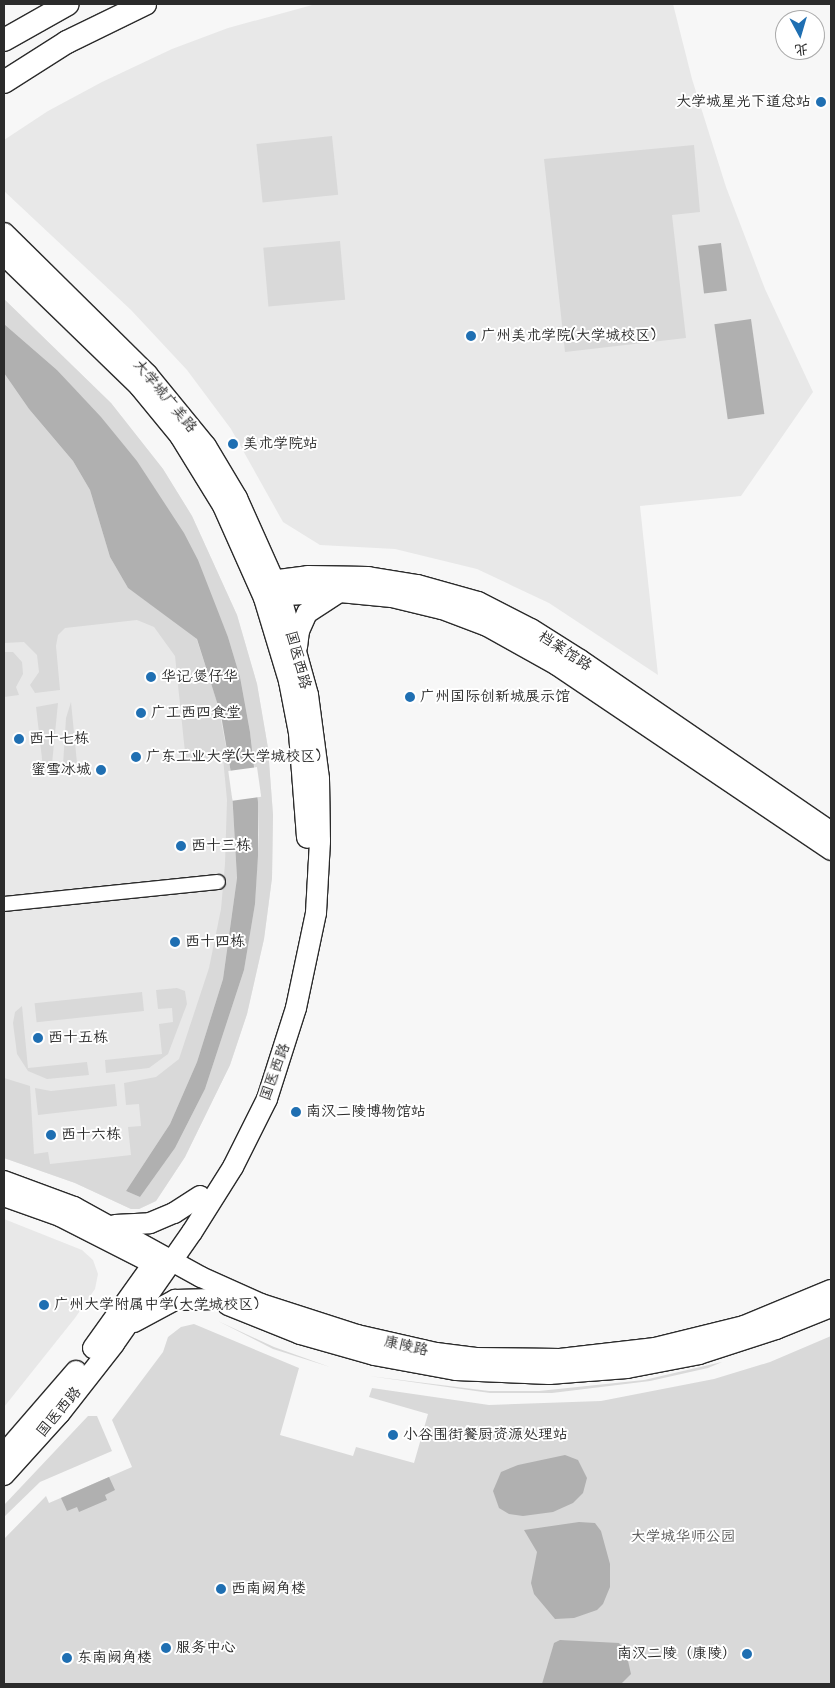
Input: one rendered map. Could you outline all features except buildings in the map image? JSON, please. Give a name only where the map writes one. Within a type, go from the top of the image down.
[{"type":"main road","points":[[4,40],[68,4]]},
{"type":"main road","points":[[4,82],[67,42],[145,4]]},
{"type":"main road","name":"大学城广美路","points":[[4,233],[124,349],[189,422],[237,498],[269,589]]},
{"type":"main road","name":"大学城广美路","points":[[4,255],[118,363],[175,430],[219,499],[269,589]]},
{"type":"main road","name":"档案馆路","points":[[269,589],[368,578],[452,593],[490,608],[580,660],[831,832]]},
{"type":"main road","name":"档案馆路","points":[[269,589],[340,592],[419,602],[464,617],[511,639],[557,666],[831,850]]},
{"type":"main road","name":"国医西路","points":[[4,1454],[64,1386],[218,1193],[267,1099],[304,979],[318,896],[320,806],[313,723],[297,654],[269,589]]},
{"type":"main road","name":"国医西路","points":[[4,1474],[60,1413],[123,1332],[229,1147],[265,1068],[290,981],[303,916],[307,834],[299,733],[269,589]]},
{"type":"main road","points":[[297,654],[298,631],[307,613],[340,592]]},
{"type":"main road","name":"康陵路","points":[[4,1181],[55,1199],[105,1222],[216,1299],[300,1334],[374,1355],[456,1370],[549,1374],[627,1368],[691,1356],[740,1342],[831,1307]]},
{"type":"main road","name":"康陵路","points":[[4,1196],[60,1216],[261,1304],[322,1325],[436,1353],[500,1359],[560,1359],[655,1348],[744,1326],[831,1290]]},
{"type":"main road","points":[[105,1222],[128,1226],[150,1223],[174,1213],[200,1196]]},
{"type":"main road","points":[[123,1332],[166,1302],[193,1297],[216,1299]]},
{"type":"street","points":[[4,904],[218,882]]},
{"type":"shaded area","name":"广州美术学院(大学城校区)","points":[[316,4],[673,4],[692,79],[726,187],[765,289],[813,392],[741,496],[640,506],[658,675],[549,603],[477,569],[395,549],[320,545],[283,522],[231,429],[187,370],[131,310],[4,191],[4,140],[48,111],[102,82],[172,49],[228,28]]},
{"type":"shaded area","points":[[721,243],[727,291],[704,293],[698,246]]},
{"type":"shaded area","name":"广东工业大学(大学城校区)","points":[[4,299],[111,403],[163,469],[192,516],[237,615],[257,684],[268,748],[273,815],[272,878],[264,939],[247,1014],[230,1065],[185,1157],[156,1201],[139,1209],[131,1209],[75,1183],[4,1158]]},
{"type":"shaded area","points":[[751,319],[764,414],[728,419],[714,324]]},
{"type":"shaded area","points":[[4,324],[57,370],[101,417],[137,461],[184,533],[198,560],[228,637],[240,677],[250,732],[258,802],[258,856],[255,904],[244,970],[205,1089],[175,1148],[140,1197],[126,1191],[170,1124],[197,1062],[223,979],[237,878],[231,773],[221,715],[197,639],[128,588],[110,557],[90,490],[73,461],[29,409],[4,373]]},
{"type":"shaded area","name":"广州大学附属中学(大学城校区)","points":[[4,1219],[82,1250],[93,1260],[98,1274],[95,1289],[75,1318],[4,1407]]},
{"type":"shaded area","points":[[565,1455],[578,1460],[587,1478],[583,1493],[573,1503],[553,1512],[523,1516],[509,1514],[499,1508],[493,1491],[501,1472],[518,1465]]},
{"type":"shaded area","points":[[109,1477],[115,1490],[105,1495],[107,1500],[79,1512],[77,1507],[67,1511],[61,1498]]},
{"type":"shaded area","points":[[579,1522],[595,1523],[601,1531],[610,1564],[610,1587],[603,1604],[597,1610],[574,1618],[555,1619],[534,1594],[531,1583],[537,1552],[524,1530]]},
{"type":"shaded area","points":[[560,1640],[619,1643],[626,1652],[631,1674],[621,1684],[542,1684],[554,1643]]},
{"type":"green space","points":[[332,136],[338,195],[263,203],[256,144]]},
{"type":"green space","points":[[694,145],[700,212],[672,215],[686,338],[565,352],[544,159]]},
{"type":"green space","points":[[340,241],[345,300],[268,306],[263,248]]},
{"type":"green space","points":[[4,299],[111,403],[163,469],[192,516],[237,615],[257,684],[268,748],[273,815],[272,878],[264,939],[247,1014],[230,1065],[185,1157],[156,1201],[139,1209],[131,1209],[75,1183],[4,1158],[4,1078],[30,1086],[34,1154],[48,1152],[50,1164],[131,1155],[128,1127],[141,1126],[139,1104],[126,1105],[124,1083],[156,1077],[179,1059],[209,968],[221,909],[225,864],[227,800],[223,758],[186,762],[175,656],[154,627],[137,620],[65,628],[58,635],[56,646],[60,690],[35,693],[30,685],[39,672],[37,655],[24,642],[4,643],[4,373],[29,409],[73,461],[90,490],[110,557],[128,588],[196,637],[218,705],[231,773],[237,878],[223,979],[197,1062],[170,1124],[126,1191],[140,1197],[175,1148],[205,1089],[244,970],[255,904],[259,835],[257,787],[250,732],[240,677],[228,637],[192,549],[137,461],[57,370],[4,324]]},
{"type":"green space","points":[[4,652],[13,652],[22,662],[23,674],[16,687],[19,695],[4,697]]},
{"type":"green space","points":[[71,702],[77,763],[63,765],[66,718]]},
{"type":"green space","points":[[58,703],[51,774],[44,776],[36,707]]},
{"type":"green space","points":[[177,988],[185,991],[187,1004],[168,1054],[149,1068],[106,1073],[105,1060],[162,1054],[159,1024],[173,1022],[172,1008],[158,1009],[156,990]]},
{"type":"green space","points":[[142,992],[144,1011],[37,1022],[35,1003]]},
{"type":"green space","points":[[22,1006],[28,1068],[87,1062],[89,1075],[47,1079],[28,1071],[17,1054],[13,1023],[15,1012]]},
{"type":"green space","points":[[115,1084],[117,1106],[38,1115],[35,1088],[51,1091]]},
{"type":"green space","points":[[218,1321],[274,1347],[330,1367],[273,1349]]},
{"type":"green space","name":"大学城华师公园","points":[[194,1324],[299,1368],[280,1435],[353,1456],[356,1447],[414,1463],[428,1414],[369,1397],[372,1388],[489,1405],[601,1401],[714,1379],[770,1362],[831,1336],[831,1684],[4,1684],[4,1539],[46,1496],[49,1503],[132,1467],[112,1420],[163,1352],[168,1337],[181,1327]]},
{"type":"green space","points":[[722,1362],[708,1368],[650,1381],[552,1393],[490,1393],[369,1376],[489,1391],[539,1391],[644,1380]]},
{"type":"green space","points":[[88,1416],[97,1416],[112,1451],[40,1482],[4,1517],[4,1505]]},
{"type":"pier","points":[[257,767],[261,797],[232,801],[228,771]]},
{"type":"place","name":"大学城星光下道总站","points":[[821,102]]},
{"type":"place","name":"广州美术学院(大学城校区)","points":[[471,336]]},
{"type":"place","name":"美术学院站","points":[[233,444]]},
{"type":"place","name":"华记·煲仔华","points":[[151,677]]},
{"type":"place","name":"广州国际创新城展示馆","points":[[410,697]]},
{"type":"place","name":"广工西四食堂","points":[[141,713]]},
{"type":"place","name":"西十七栋","points":[[19,739]]},
{"type":"place","name":"广东工业大学(大学城校区)","points":[[136,757]]},
{"type":"place","name":"蜜雪冰城","points":[[101,770]]},
{"type":"place","name":"西十三栋","points":[[181,846]]},
{"type":"place","name":"西十四栋","points":[[175,942]]},
{"type":"place","name":"西十五栋","points":[[38,1038]]},
{"type":"place","name":"南汉二陵博物馆站","points":[[296,1112]]},
{"type":"place","name":"西十六栋","points":[[51,1135]]},
{"type":"place","name":"广州大学附属中学(大学城校区)","points":[[44,1305]]},
{"type":"place","name":"小谷围街餐厨资源处理站","points":[[393,1435]]},
{"type":"place","name":"西南阙角楼","points":[[221,1589]]},
{"type":"place","name":"服务中心","points":[[166,1648]]},
{"type":"place","name":"南汉二陵（康陵）","points":[[747,1654]]},
{"type":"place","name":"东南阙角楼","points":[[67,1658]]}]
